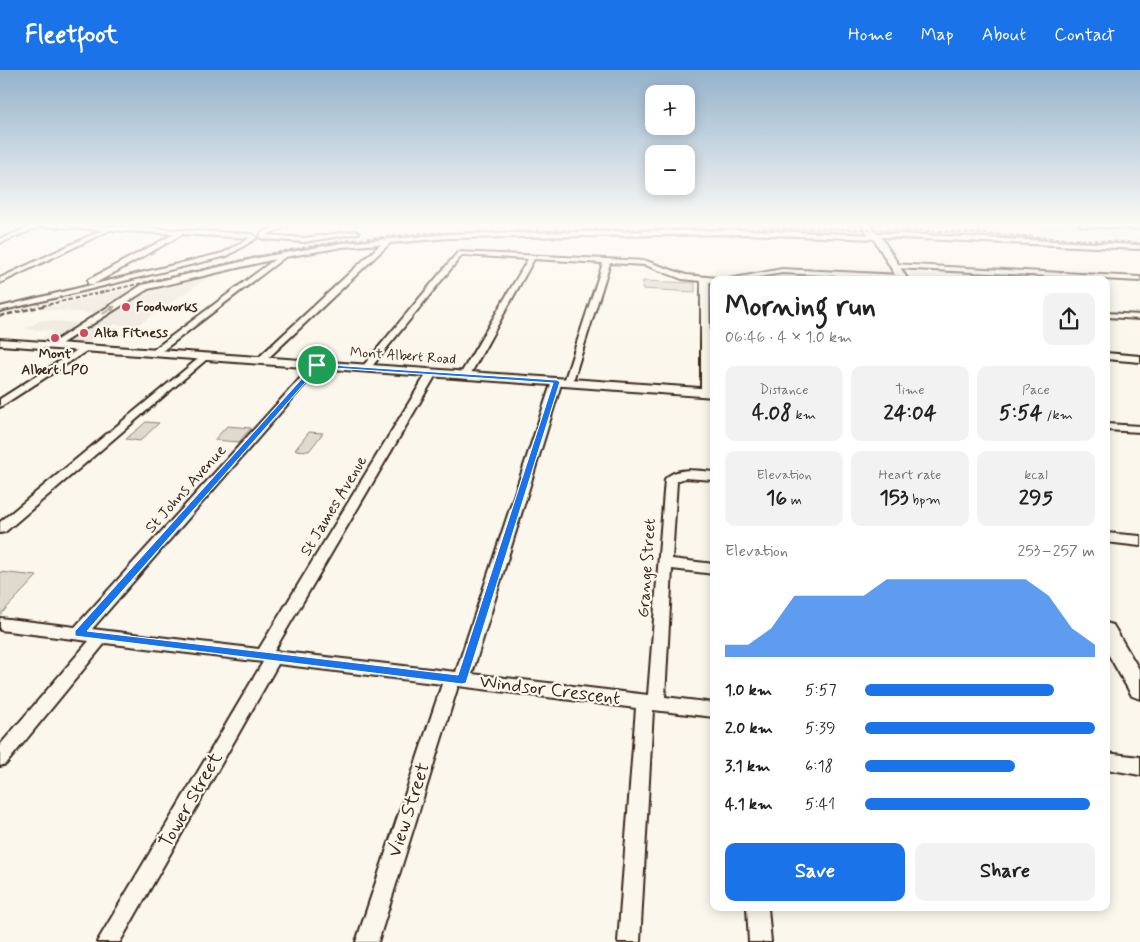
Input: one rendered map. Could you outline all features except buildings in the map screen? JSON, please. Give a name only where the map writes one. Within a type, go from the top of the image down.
[{"type":"main road","points":[[895,266],[901,276]]},
{"type":"main road","name":"Mont Albert Road","points":[[0,342],[710,393]]},
{"type":"main road","points":[[1110,638],[1140,690]]},
{"type":"street","points":[[0,281],[34,265]]},
{"type":"street","points":[[91,282],[120,265]]},
{"type":"street","points":[[0,309],[185,265]]},
{"type":"street","points":[[53,346],[145,288],[242,265]]},
{"type":"street","points":[[154,353],[273,265]]},
{"type":"street","points":[[260,361],[363,265]]},
{"type":"street","points":[[366,368],[450,265]]},
{"type":"street","points":[[465,375],[527,265]]},
{"type":"street","name":"View Street","points":[[367,942],[457,679],[606,265]]},
{"type":"street","points":[[650,265],[685,278],[710,280],[710,393]]},
{"type":"street","points":[[895,266],[1083,276]]},
{"type":"street","points":[[750,276],[782,270],[872,276]]},
{"type":"street","points":[[1110,277],[1140,279]]},
{"type":"street","points":[[1110,315],[1140,317]]},
{"type":"street","points":[[0,404],[85,348]]},
{"type":"street","points":[[1110,356],[1140,359]]},
{"type":"street","points":[[0,529],[204,357]]},
{"type":"street","name":"St Johns Avenue","points":[[78,634],[317,365]]},
{"type":"street","name":"St James Avenue","points":[[268,657],[432,373]]},
{"type":"street","points":[[1110,428],[1138,432]]},
{"type":"street","name":"Grange Street","points":[[629,942],[665,563],[671,479],[684,474],[710,476]]},
{"type":"street","points":[[1110,537],[1140,541]]},
{"type":"street","points":[[665,563],[710,568]]},
{"type":"street","name":"Windsor Crescent","points":[[0,624],[710,709]]},
{"type":"street","points":[[0,758],[101,637]]},
{"type":"street","name":"Tower Street","points":[[108,942],[268,657]]},
{"type":"street","points":[[1110,762],[1140,766]]},
{"type":"street","points":[[758,911],[760,942]]},
{"type":"shaded area","points":[[217,272],[136,326],[115,324],[85,344],[65,342],[151,289]]},
{"type":"shaded area","points":[[643,281],[695,283],[695,292],[642,289]]},
{"type":"shaded area","points":[[143,285],[98,314],[41,309]]},
{"type":"shaded area","points":[[41,320],[82,323],[52,341],[40,340],[54,331],[26,329]]},
{"type":"shaded area","points":[[146,422],[159,423],[140,441],[126,439]]},
{"type":"shaded area","points":[[227,426],[251,428],[239,442],[214,440]]},
{"type":"shaded area","points":[[309,432],[323,433],[309,451],[295,450]]},
{"type":"shaded area","points":[[0,572],[37,576],[0,615]]},
{"type":"railway","points":[[42,306],[222,265]]},
{"type":"railway","points":[[0,316],[47,305]]},
{"type":"place","name":"Foodworks","points":[[126,307]]},
{"type":"place","name":"Alta Fitness","points":[[84,333]]},
{"type":"place","name":"Mont Albert LPO","points":[[55,338]]},
{"type":"route","points":[[317,365],[557,382],[462,680],[78,634],[317,365]]}]
